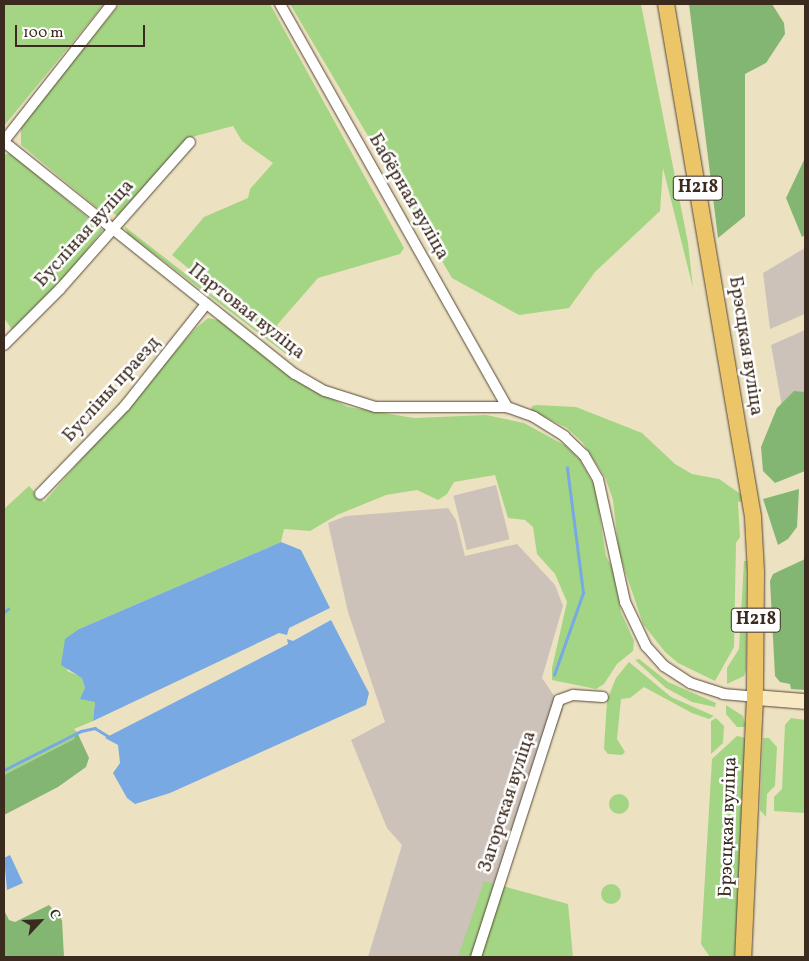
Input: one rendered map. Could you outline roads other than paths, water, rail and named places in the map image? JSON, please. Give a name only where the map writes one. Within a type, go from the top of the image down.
[{"type":"main road","name":"Брэсцкая вуліца","points":[[666,4],[752,505],[756,572],[754,698],[743,957]]},
{"type":"street","name":"Партовая вуліца","points":[[112,4],[4,142],[295,374],[351,402],[375,407],[507,407]]},
{"type":"street","name":"Бабёрная вуліца","points":[[280,4],[507,407]]},
{"type":"street","name":"Бусліная вуліца","points":[[4,345],[60,289],[112,227],[121,221],[190,142]]},
{"type":"street","name":"Бусліны праезд","points":[[40,494],[125,406],[206,304]]},
{"type":"street","points":[[507,407],[534,417],[564,436],[584,455],[598,479],[624,602],[650,651],[690,683],[718,693],[754,698],[805,701]]},
{"type":"street","name":"Загорская вуліца","points":[[476,957],[559,700],[573,695],[603,697]]},
{"type":"water","points":[[281,542],[301,550],[330,608],[289,628],[287,635],[279,633],[93,721],[95,702],[80,699],[85,688],[82,678],[61,665],[65,639],[79,629]]},
{"type":"water","points":[[331,620],[369,693],[366,705],[170,793],[135,804],[127,798],[113,773],[120,763],[118,745],[105,738],[288,644],[287,639],[293,641]]},
{"type":"water","points":[[10,855],[23,883],[7,890],[4,858]]},
{"type":"waterway","points":[[554,675],[583,593],[567,468]]},
{"type":"waterway","points":[[4,612],[8,609]]},
{"type":"waterway","points":[[4,770],[81,731],[95,728],[111,738]]}]
